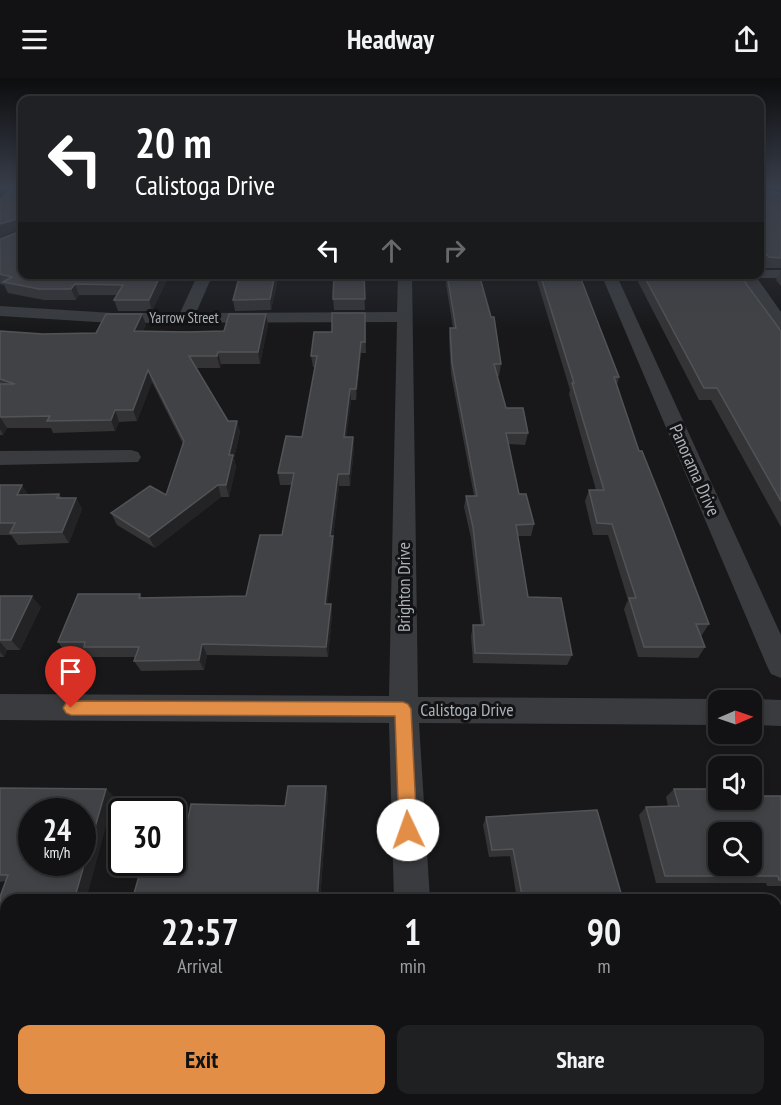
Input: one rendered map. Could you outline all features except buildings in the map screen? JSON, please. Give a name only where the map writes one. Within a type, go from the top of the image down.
[{"type":"street","points":[[764,274],[781,274]]},
{"type":"street","points":[[186,317],[204,279]]},
{"type":"street","name":"Brighton Drive","points":[[405,279],[403,709],[412,894]]},
{"type":"street","name":"Panorama Drive","points":[[610,279],[781,666]]},
{"type":"street","points":[[750,279],[781,324]]},
{"type":"street","name":"Yarrow Street","points":[[0,311],[52,316],[404,317]]},
{"type":"street","points":[[0,458],[131,457]]},
{"type":"street","name":"Calistoga Drive","points":[[0,708],[708,712]]},
{"type":"street","points":[[762,712],[781,713]]},
{"type":"route","points":[[71,708],[403,709],[408,830]]}]
